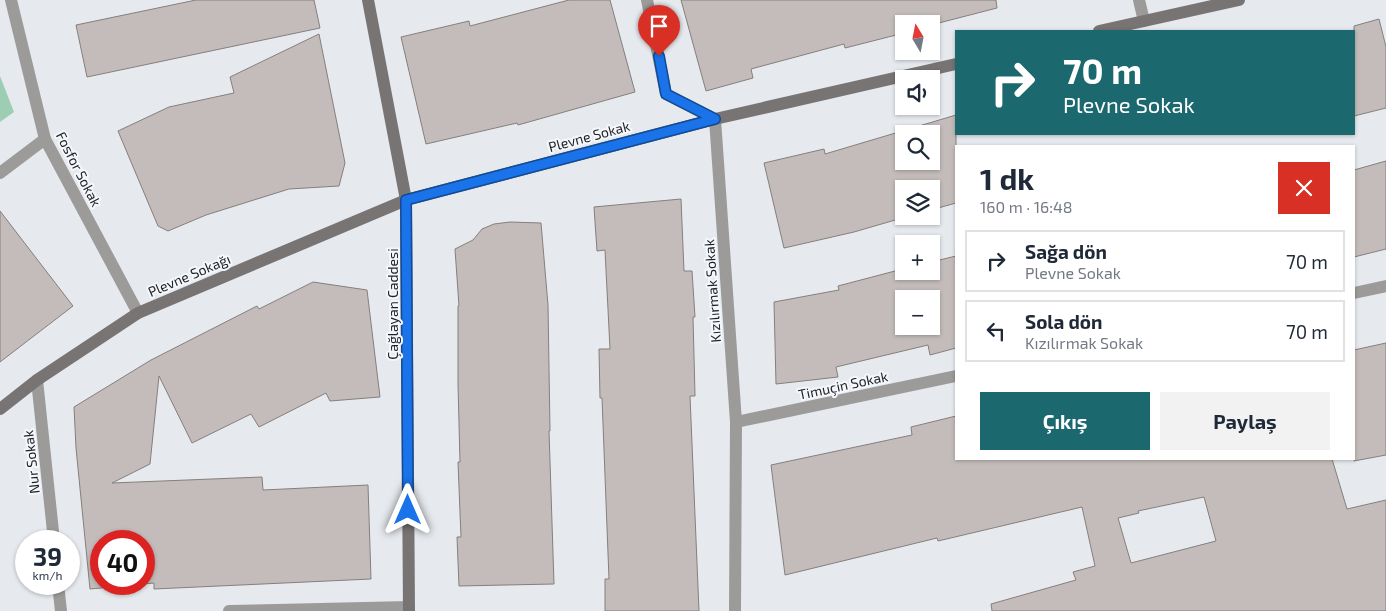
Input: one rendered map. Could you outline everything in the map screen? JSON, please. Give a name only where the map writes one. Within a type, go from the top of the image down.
[{"type":"street","name":"Fosfor Sokak","points":[[12,0],[45,139],[138,313]]},
{"type":"street","name":"Çağlayan Caddesi","points":[[368,0],[406,200],[409,609]]},
{"type":"street","points":[[648,0],[666,94],[715,119]]},
{"type":"street","points":[[1139,0],[1144,21]]},
{"type":"street","points":[[1104,30],[1239,0]]},
{"type":"street","name":"Plevne Sokak","points":[[406,200],[715,119],[955,64]]},
{"type":"street","name":"Kızılırmak Sokak","points":[[715,119],[736,422],[734,611]]},
{"type":"street","points":[[0,173],[45,139]]},
{"type":"street","name":"Plevne Sokağı","points":[[0,410],[37,380],[138,313],[406,200]]},
{"type":"street","points":[[1355,293],[1386,286]]},
{"type":"street","name":"Timuçin Sokak","points":[[736,422],[955,376]]},
{"type":"street","name":"Nur Sokak","points":[[37,380],[53,530]]},
{"type":"street","points":[[59,595],[61,611]]},
{"type":"street","points":[[229,611],[409,609]]},
{"type":"green space","points":[[0,76],[14,112],[0,122]]},
{"type":"building","points":[[196,0],[314,0],[320,28],[87,77],[76,25]]},
{"type":"building","points":[[569,0],[610,0],[635,92],[518,125],[517,123],[426,144],[401,37],[469,21],[470,26]]},
{"type":"building","points":[[681,0],[996,0],[997,8],[940,23],[940,15],[895,15],[895,35],[845,48],[844,44],[751,69],[753,78],[706,91]]},
{"type":"building","points":[[1379,19],[1386,47],[1386,108],[1355,116],[1355,30],[1354,26]]},
{"type":"building","points":[[319,34],[345,163],[339,186],[289,189],[206,215],[168,231],[158,226],[118,131],[169,107],[234,93],[230,77]]},
{"type":"building","points":[[955,115],[955,203],[940,207],[940,180],[895,180],[895,220],[854,232],[784,248],[764,163],[824,149],[825,154],[895,133],[895,170],[940,170],[940,125],[922,125]]},
{"type":"building","points":[[1386,161],[1386,249],[1355,257],[1355,170]]},
{"type":"building","points":[[681,199],[684,271],[692,271],[695,317],[693,317],[695,396],[690,396],[699,611],[605,611],[605,579],[609,579],[599,349],[610,349],[605,250],[597,251],[594,207]]},
{"type":"building","points":[[0,211],[73,306],[0,362]]},
{"type":"building","points":[[510,222],[541,223],[548,305],[549,431],[554,584],[459,586],[457,537],[461,537],[458,462],[460,462],[459,306],[455,249],[473,240],[482,229],[494,224]]},
{"type":"building","points":[[955,256],[955,348],[930,355],[928,345],[836,367],[838,377],[776,384],[774,302],[839,290],[838,286],[895,271],[895,280],[940,280],[940,260]]},
{"type":"building","points":[[313,282],[367,290],[380,397],[330,401],[326,393],[259,427],[251,414],[192,443],[159,376],[150,464],[112,483],[262,477],[263,490],[368,485],[371,579],[155,589],[155,530],[90,530],[90,589],[76,448],[74,407],[151,360],[257,306],[259,309]]},
{"type":"building","points":[[1386,343],[1386,455],[1354,461],[1355,460],[1355,350]]},
{"type":"building","points":[[955,416],[955,460],[1332,460],[1347,509],[1386,500],[1386,611],[992,611],[991,604],[1076,580],[1073,572],[1095,566],[1082,507],[938,541],[937,538],[785,575],[771,465],[912,435],[911,427]],"holes":[[[1204,497],[1216,541],[1131,563],[1118,518],[1139,513],[1138,511]]]},
{"type":"route","points":[[408,510],[406,200],[715,119],[666,94],[659,56]]}]
